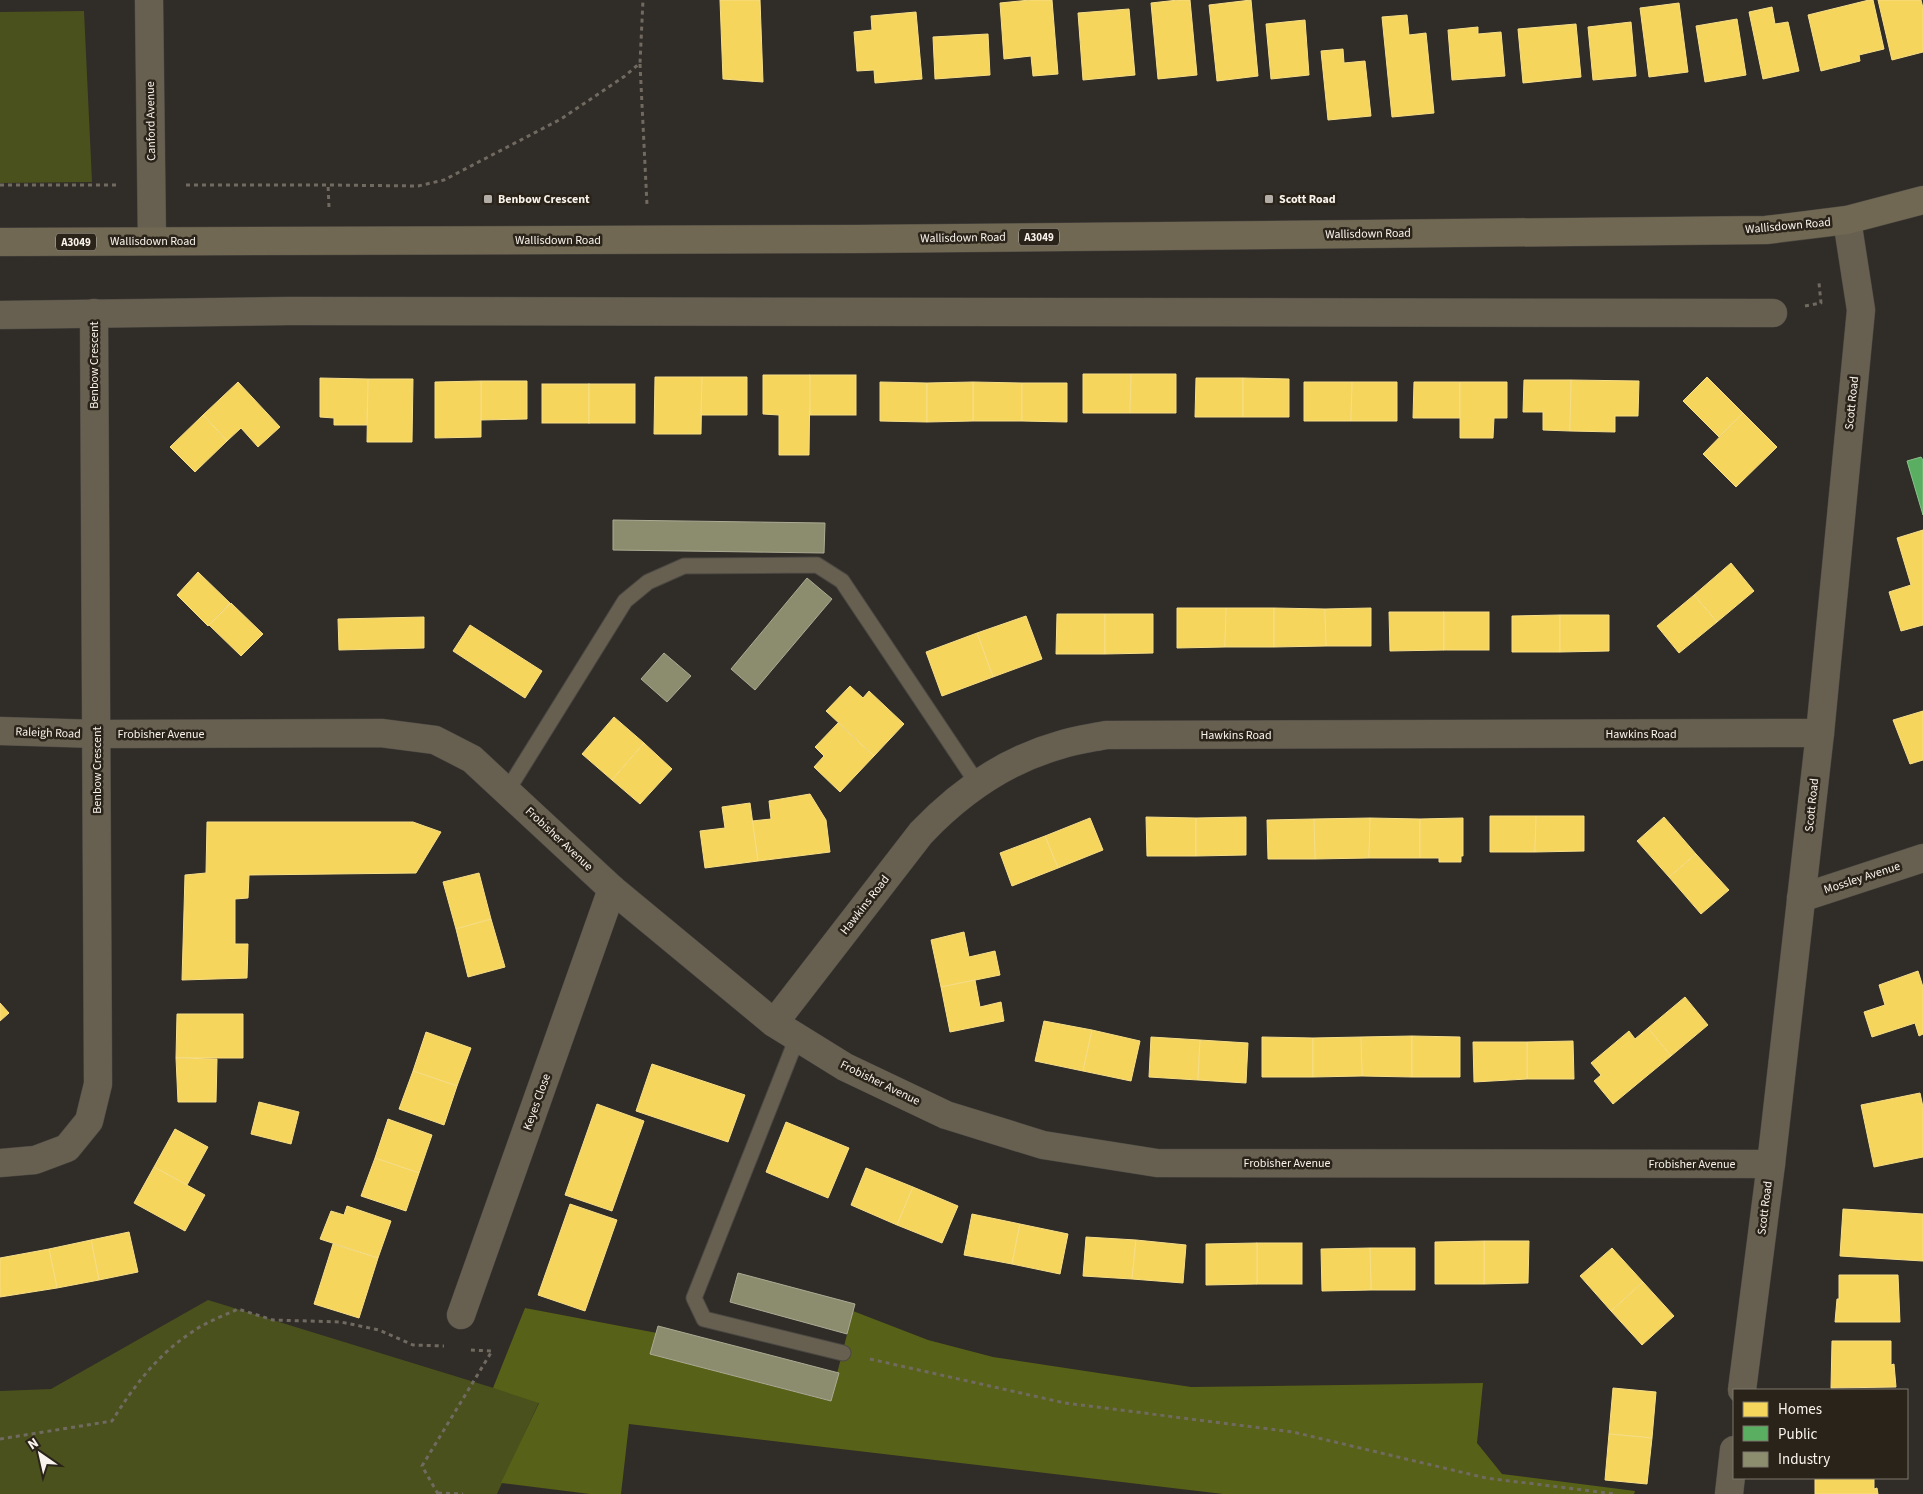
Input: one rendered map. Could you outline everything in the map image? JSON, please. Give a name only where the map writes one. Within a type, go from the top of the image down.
[{"type":"main road","name":"Wallisdown Road","points":[[0,242],[649,240],[1766,230],[1847,220],[1923,200]]},
{"type":"street","name":"Canford Avenue","points":[[149,0],[152,242]]},
{"type":"street","name":"Scott Road","points":[[1742,1389],[1771,1164],[1820,733],[1862,310],[1847,220]]},
{"type":"street","points":[[0,315],[349,311],[1773,313]]},
{"type":"street","name":"Benbow Crescent","points":[[0,1163],[36,1160],[67,1148],[89,1121],[98,1084],[94,313]]},
{"type":"street","name":"Raleigh Road","points":[[0,731],[97,734]]},
{"type":"street","name":"Frobisher Avenue","points":[[97,734],[381,733],[436,740],[472,760],[612,889],[774,1023],[846,1067],[946,1115],[1043,1145],[1157,1163],[1771,1164]]},
{"type":"street","name":"Hawkins Road","points":[[774,1023],[921,833],[938,815],[978,783],[1015,762],[1051,748],[1106,735],[1820,733]]},
{"type":"street","name":"Mossley Avenue","points":[[1801,898],[1923,858]]},
{"type":"street","name":"Keyes Close","points":[[461,1315],[612,889]]},
{"type":"street","points":[[1729,1494],[1733,1459]]},
{"type":"lane","points":[[507,791],[626,601],[648,582],[684,566],[817,564],[842,581],[978,783]]},
{"type":"lane","points":[[797,1038],[694,1298],[704,1319],[843,1353]]},
{"type":"path","points":[[643,0],[640,63],[649,240]]},
{"type":"path","points":[[330,240],[328,185],[418,186],[444,180],[561,120],[625,76],[640,63]]},
{"type":"path","points":[[0,1439],[112,1421],[136,1384],[161,1356],[193,1331],[238,1309],[273,1320],[342,1322],[379,1330],[413,1345],[449,1346]]},
{"type":"path","points":[[463,1494],[438,1494],[422,1466],[492,1351],[465,1349]]},
{"type":"path","points":[[843,1353],[1065,1403],[1293,1432],[1486,1478],[1616,1494]]},
{"type":"green space","points":[[84,11],[92,182],[0,183],[0,12]]},
{"type":"green space","points":[[208,1300],[539,1402],[497,1494],[0,1494],[0,1391],[51,1389]]},
{"type":"green space","points":[[525,1308],[657,1333],[651,1354],[830,1401],[853,1311],[928,1340],[993,1357],[1191,1387],[1483,1383],[1477,1443],[1502,1474],[1635,1491],[1634,1494],[1223,1494],[629,1424],[621,1494],[590,1494],[501,1483],[539,1403],[493,1388]]},
{"type":"building: Homes","points":[[720,0],[760,0],[763,82],[723,79]]},
{"type":"building: Homes","points":[[1052,0],[1058,74],[1033,76],[1031,56],[1004,59],[1000,3]]},
{"type":"building: Homes","points":[[1190,0],[1197,75],[1158,79],[1151,3]]},
{"type":"building: Homes","points":[[1251,0],[1258,76],[1217,81],[1209,5]]},
{"type":"building: Homes","points":[[1873,0],[1884,49],[1859,55],[1860,61],[1821,71],[1808,15]]},
{"type":"building: Homes","points":[[1878,0],[1921,0],[1923,8],[1923,52],[1892,60]]},
{"type":"building: Homes","points":[[1679,3],[1688,72],[1649,77],[1640,8]]},
{"type":"building: Homes","points":[[1772,7],[1775,24],[1788,22],[1799,71],[1763,79],[1749,12]]},
{"type":"building: Homes","points":[[1129,9],[1135,75],[1083,80],[1078,13]]},
{"type":"building: Homes","points":[[916,12],[922,79],[875,83],[874,70],[857,71],[854,32],[872,30],[871,16]]},
{"type":"building: Homes","points":[[1407,15],[1409,35],[1426,33],[1434,113],[1392,117],[1382,17]]},
{"type":"building: Homes","points":[[1737,19],[1746,75],[1705,82],[1696,26]]},
{"type":"building: Homes","points":[[1305,20],[1309,75],[1271,79],[1266,24]]},
{"type":"building: Homes","points":[[1631,22],[1636,76],[1593,80],[1588,27]]},
{"type":"building: Homes","points":[[1576,24],[1581,77],[1523,83],[1518,29]]},
{"type":"building: Homes","points":[[1478,27],[1478,34],[1501,32],[1505,76],[1452,80],[1448,30]]},
{"type":"building: Homes","points":[[988,34],[990,75],[935,79],[933,37]]},
{"type":"building: Homes","points":[[1343,49],[1344,63],[1365,61],[1371,116],[1328,120],[1321,51]]},
{"type":"building: Homes","points":[[1083,374],[1131,374],[1130,413],[1083,413]]},
{"type":"building: Homes","points":[[1131,374],[1176,374],[1176,413],[1130,413]]},
{"type":"building: Homes","points":[[763,375],[810,375],[809,455],[779,455],[779,415],[763,414]]},
{"type":"building: Homes","points":[[810,375],[856,375],[856,415],[810,415]]},
{"type":"building: Homes","points":[[655,377],[702,377],[701,434],[654,434]]},
{"type":"building: Homes","points":[[702,377],[747,377],[747,415],[701,415]]},
{"type":"building: Homes","points":[[1707,377],[1743,413],[1719,437],[1683,401]]},
{"type":"building: Homes","points":[[320,378],[368,379],[367,425],[334,425],[334,418],[320,417]]},
{"type":"building: Homes","points":[[1196,378],[1243,378],[1243,417],[1195,417]]},
{"type":"building: Homes","points":[[1243,378],[1289,379],[1289,417],[1243,417]]},
{"type":"building: Homes","points":[[368,379],[413,379],[412,442],[367,442]]},
{"type":"building: Homes","points":[[1524,380],[1571,380],[1570,431],[1543,430],[1543,412],[1523,412]]},
{"type":"building: Homes","points":[[1571,380],[1639,381],[1638,416],[1615,416],[1615,432],[1570,431]]},
{"type":"building: Homes","points":[[481,381],[527,381],[527,419],[481,420]]},
{"type":"building: Homes","points":[[481,381],[481,437],[435,438],[435,382]]},
{"type":"building: Homes","points":[[238,382],[280,427],[258,447],[241,428],[227,441],[203,415]]},
{"type":"building: Homes","points":[[880,382],[927,383],[927,422],[880,421]]},
{"type":"building: Homes","points":[[973,382],[1022,383],[1022,421],[973,421]]},
{"type":"building: Homes","points":[[973,382],[973,421],[927,422],[927,383]]},
{"type":"building: Homes","points":[[1304,382],[1352,382],[1351,421],[1304,421]]},
{"type":"building: Homes","points":[[1352,382],[1397,382],[1397,421],[1351,421]]},
{"type":"building: Homes","points":[[1414,382],[1460,382],[1460,418],[1413,418]]},
{"type":"building: Homes","points":[[1460,382],[1507,382],[1507,418],[1494,418],[1493,438],[1460,438]]},
{"type":"building: Homes","points":[[1022,383],[1067,383],[1067,422],[1022,421]]},
{"type":"building: Homes","points":[[542,384],[589,384],[589,423],[542,423]]},
{"type":"building: Homes","points":[[589,384],[635,384],[635,423],[589,423]]},
{"type":"building: Homes","points":[[1743,413],[1777,447],[1736,487],[1703,454]]},
{"type":"building: Homes","points":[[203,415],[227,441],[195,472],[170,447]]},
{"type":"building: Homes","points":[[1923,530],[1923,625],[1901,631],[1889,592],[1911,585],[1897,538]]},
{"type":"building: Homes","points":[[1731,563],[1754,591],[1717,622],[1694,595]]},
{"type":"building: Homes","points":[[198,572],[230,603],[208,626],[177,595]]},
{"type":"building: Homes","points":[[1694,595],[1717,622],[1679,653],[1657,626]]},
{"type":"building: Homes","points":[[231,603],[263,634],[241,656],[209,625]]},
{"type":"building: Homes","points":[[1177,608],[1226,608],[1225,647],[1177,648]]},
{"type":"building: Homes","points":[[1226,608],[1274,608],[1274,647],[1225,647]]},
{"type":"building: Homes","points":[[1274,608],[1325,609],[1326,646],[1274,647]]},
{"type":"building: Homes","points":[[1371,608],[1371,646],[1326,646],[1325,609]]},
{"type":"building: Homes","points":[[1389,612],[1444,612],[1444,650],[1390,651]]},
{"type":"building: Homes","points":[[1444,612],[1489,612],[1489,650],[1444,650]]},
{"type":"building: Homes","points":[[1057,614],[1105,614],[1105,654],[1056,654]]},
{"type":"building: Homes","points":[[1105,614],[1153,614],[1153,653],[1105,654]]},
{"type":"building: Homes","points":[[1560,615],[1560,652],[1512,652],[1512,616]]},
{"type":"building: Homes","points":[[1560,615],[1609,615],[1609,651],[1560,652]]},
{"type":"building: Homes","points":[[1026,616],[1042,659],[993,677],[977,633]]},
{"type":"building: Homes","points":[[424,617],[424,648],[339,650],[338,619]]},
{"type":"building: Homes","points":[[470,625],[542,671],[525,698],[453,651]]},
{"type":"building: Homes","points":[[977,633],[993,677],[942,696],[926,652]]},
{"type":"building: Homes","points":[[850,686],[863,698],[869,691],[904,724],[874,756],[826,711]]},
{"type":"building: Homes","points":[[1923,711],[1923,760],[1910,764],[1893,720]]},
{"type":"building: Homes","points":[[614,717],[644,743],[612,780],[582,754]]},
{"type":"building: Homes","points":[[838,723],[874,756],[840,792],[814,767],[824,756],[815,747]]},
{"type":"building: Homes","points":[[644,743],[672,769],[640,804],[612,780]]},
{"type":"building: Homes","points":[[810,794],[826,820],[830,852],[758,861],[752,821],[771,819],[769,801]]},
{"type":"building: Homes","points":[[750,803],[758,861],[705,868],[700,831],[725,828],[722,807]]},
{"type":"building: Homes","points":[[1490,816],[1536,816],[1535,852],[1490,852]]},
{"type":"building: Homes","points":[[1536,816],[1584,816],[1584,851],[1535,852]]},
{"type":"building: Homes","points":[[1146,817],[1196,818],[1196,856],[1147,856]]},
{"type":"building: Homes","points":[[1246,817],[1246,855],[1196,856],[1196,818]]},
{"type":"building: Homes","points":[[1664,817],[1696,854],[1669,877],[1637,841]]},
{"type":"building: Homes","points":[[1090,818],[1103,850],[1058,868],[1045,836]]},
{"type":"building: Homes","points":[[1370,818],[1369,858],[1315,859],[1314,819]]},
{"type":"building: Homes","points":[[1370,818],[1420,819],[1420,858],[1369,858]]},
{"type":"building: Homes","points":[[1463,818],[1463,856],[1461,856],[1461,862],[1439,862],[1439,858],[1420,858],[1420,819]]},
{"type":"building: Homes","points":[[1314,819],[1315,859],[1268,859],[1267,820]]},
{"type":"building: Homes","points":[[207,822],[413,822],[441,832],[416,873],[249,875],[248,898],[235,899],[235,944],[248,944],[247,978],[182,980],[185,875],[206,873]]},
{"type":"building: Homes","points":[[1045,836],[1058,868],[1012,886],[1000,853]]},
{"type":"building: Homes","points":[[1696,854],[1729,890],[1701,914],[1669,877]]},
{"type":"building: Homes","points":[[479,873],[491,919],[456,929],[443,882]]},
{"type":"building: Homes","points":[[491,919],[505,967],[468,977],[456,929]]},
{"type":"building: Homes","points":[[964,932],[969,957],[995,951],[1000,975],[941,987],[931,940]]},
{"type":"building: Homes","points":[[1918,971],[1923,987],[1923,1034],[1919,1036],[1915,1023],[1872,1037],[1864,1012],[1885,1005],[1879,985]]},
{"type":"building: Homes","points":[[975,980],[980,1007],[1001,1002],[1004,1021],[950,1032],[941,987]]},
{"type":"building: Homes","points":[[1685,997],[1708,1025],[1671,1056],[1648,1028]]},
{"type":"building: Homes","points":[[0,1003],[9,1013],[0,1021]]},
{"type":"building: Homes","points":[[177,1014],[243,1014],[243,1058],[176,1058]]},
{"type":"building: Homes","points":[[1044,1021],[1092,1030],[1083,1071],[1035,1061]]},
{"type":"building: Homes","points":[[1648,1028],[1671,1056],[1613,1104],[1594,1081],[1601,1075],[1591,1063],[1629,1031],[1635,1039]]},
{"type":"building: Homes","points":[[1092,1030],[1140,1041],[1131,1081],[1083,1071]]},
{"type":"building: Homes","points":[[426,1032],[471,1048],[457,1086],[413,1071]]},
{"type":"building: Homes","points":[[1412,1036],[1412,1077],[1362,1076],[1361,1037]]},
{"type":"building: Homes","points":[[1412,1036],[1460,1037],[1460,1077],[1412,1077]]},
{"type":"building: Homes","points":[[1151,1037],[1200,1040],[1198,1080],[1149,1077]]},
{"type":"building: Homes","points":[[1262,1037],[1313,1038],[1313,1077],[1262,1077]]},
{"type":"building: Homes","points":[[1361,1037],[1362,1076],[1313,1077],[1313,1038]]},
{"type":"building: Homes","points":[[1200,1040],[1248,1043],[1246,1083],[1198,1080]]},
{"type":"building: Homes","points":[[1573,1041],[1574,1079],[1527,1079],[1527,1042]]},
{"type":"building: Homes","points":[[1473,1042],[1527,1042],[1527,1079],[1474,1082]]},
{"type":"building: Homes","points":[[176,1058],[217,1059],[216,1102],[178,1102]]},
{"type":"building: Homes","points":[[652,1064],[745,1095],[728,1142],[636,1111]]},
{"type":"building: Homes","points":[[413,1071],[457,1086],[444,1125],[399,1109]]},
{"type":"building: Homes","points":[[1920,1093],[1923,1107],[1923,1157],[1874,1167],[1861,1105]]},
{"type":"building: Homes","points":[[259,1102],[299,1112],[291,1144],[251,1134]]},
{"type":"building: Homes","points":[[597,1104],[644,1121],[612,1211],[565,1195]]},
{"type":"building: Homes","points":[[388,1119],[432,1135],[419,1173],[375,1158]]},
{"type":"building: Homes","points":[[786,1122],[849,1148],[828,1198],[766,1172]]},
{"type":"building: Homes","points":[[175,1129],[208,1147],[187,1185],[154,1167]]},
{"type":"building: Homes","points":[[375,1158],[419,1173],[406,1211],[361,1196]]},
{"type":"building: Homes","points":[[154,1167],[205,1195],[185,1231],[134,1203]]},
{"type":"building: Homes","points":[[866,1168],[913,1187],[897,1225],[851,1205]]},
{"type":"building: Homes","points":[[913,1187],[958,1206],[942,1243],[897,1225]]},
{"type":"building: Homes","points":[[570,1204],[617,1220],[585,1311],[538,1295]]},
{"type":"building: Homes","points":[[347,1206],[391,1221],[378,1258],[320,1239],[331,1211],[344,1215]]},
{"type":"building: Homes","points":[[1843,1209],[1923,1214],[1923,1261],[1840,1256]]},
{"type":"building: Homes","points":[[972,1214],[1020,1224],[1012,1264],[964,1255]]},
{"type":"building: Homes","points":[[1020,1224],[1068,1234],[1060,1274],[1012,1264]]},
{"type":"building: Homes","points":[[129,1232],[138,1272],[99,1280],[91,1240]]},
{"type":"building: Homes","points":[[1086,1237],[1136,1240],[1132,1279],[1083,1276]]},
{"type":"building: Homes","points":[[91,1240],[99,1280],[57,1288],[49,1249]]},
{"type":"building: Homes","points":[[1136,1240],[1186,1245],[1183,1283],[1132,1279]]},
{"type":"building: Homes","points":[[1484,1241],[1529,1241],[1528,1283],[1484,1284]]},
{"type":"building: Homes","points":[[1484,1241],[1484,1284],[1435,1284],[1435,1242]]},
{"type":"building: Homes","points":[[1257,1243],[1302,1243],[1302,1284],[1257,1284]]},
{"type":"building: Homes","points":[[1257,1243],[1257,1284],[1206,1285],[1206,1244]]},
{"type":"building: Homes","points":[[333,1244],[378,1258],[359,1318],[314,1304]]},
{"type":"building: Homes","points":[[1370,1248],[1415,1248],[1415,1290],[1371,1290]]},
{"type":"building: Homes","points":[[1370,1248],[1371,1290],[1322,1291],[1321,1249]]},
{"type":"building: Homes","points":[[1612,1248],[1643,1282],[1611,1311],[1580,1276]]},
{"type":"building: Homes","points":[[49,1249],[57,1288],[0,1297],[0,1258]]},
{"type":"building: Homes","points":[[1839,1275],[1898,1275],[1900,1322],[1835,1322],[1837,1299],[1839,1299]]},
{"type":"building: Homes","points":[[1643,1282],[1674,1316],[1642,1345],[1611,1311]]},
{"type":"building: Homes","points":[[1832,1341],[1891,1341],[1891,1365],[1894,1364],[1896,1387],[1831,1388]]},
{"type":"building: Homes","points":[[1613,1388],[1656,1392],[1652,1438],[1609,1434]]},
{"type":"building: Homes","points":[[1609,1434],[1652,1438],[1647,1484],[1605,1480]]},
{"type":"building: Homes","points":[[1815,1479],[1874,1479],[1874,1489],[1877,1488],[1878,1494],[1815,1494]]},
{"type":"building: Public","points":[[1921,457],[1923,460],[1923,515],[1907,461]]},
{"type":"building: Industry","points":[[613,520],[825,523],[824,553],[613,550]]},
{"type":"building: Industry","points":[[807,578],[832,599],[755,690],[731,669]]},
{"type":"building: Industry","points":[[664,653],[691,676],[667,702],[641,679]]},
{"type":"building: Industry","points":[[738,1273],[855,1304],[847,1334],[730,1302]]},
{"type":"building: Industry","points":[[658,1326],[839,1373],[831,1401],[650,1354]]},
{"type":"place","name":"Benbow Crescent","points":[[488,199]]},
{"type":"place","name":"Scott Road","points":[[1269,199]]}]
